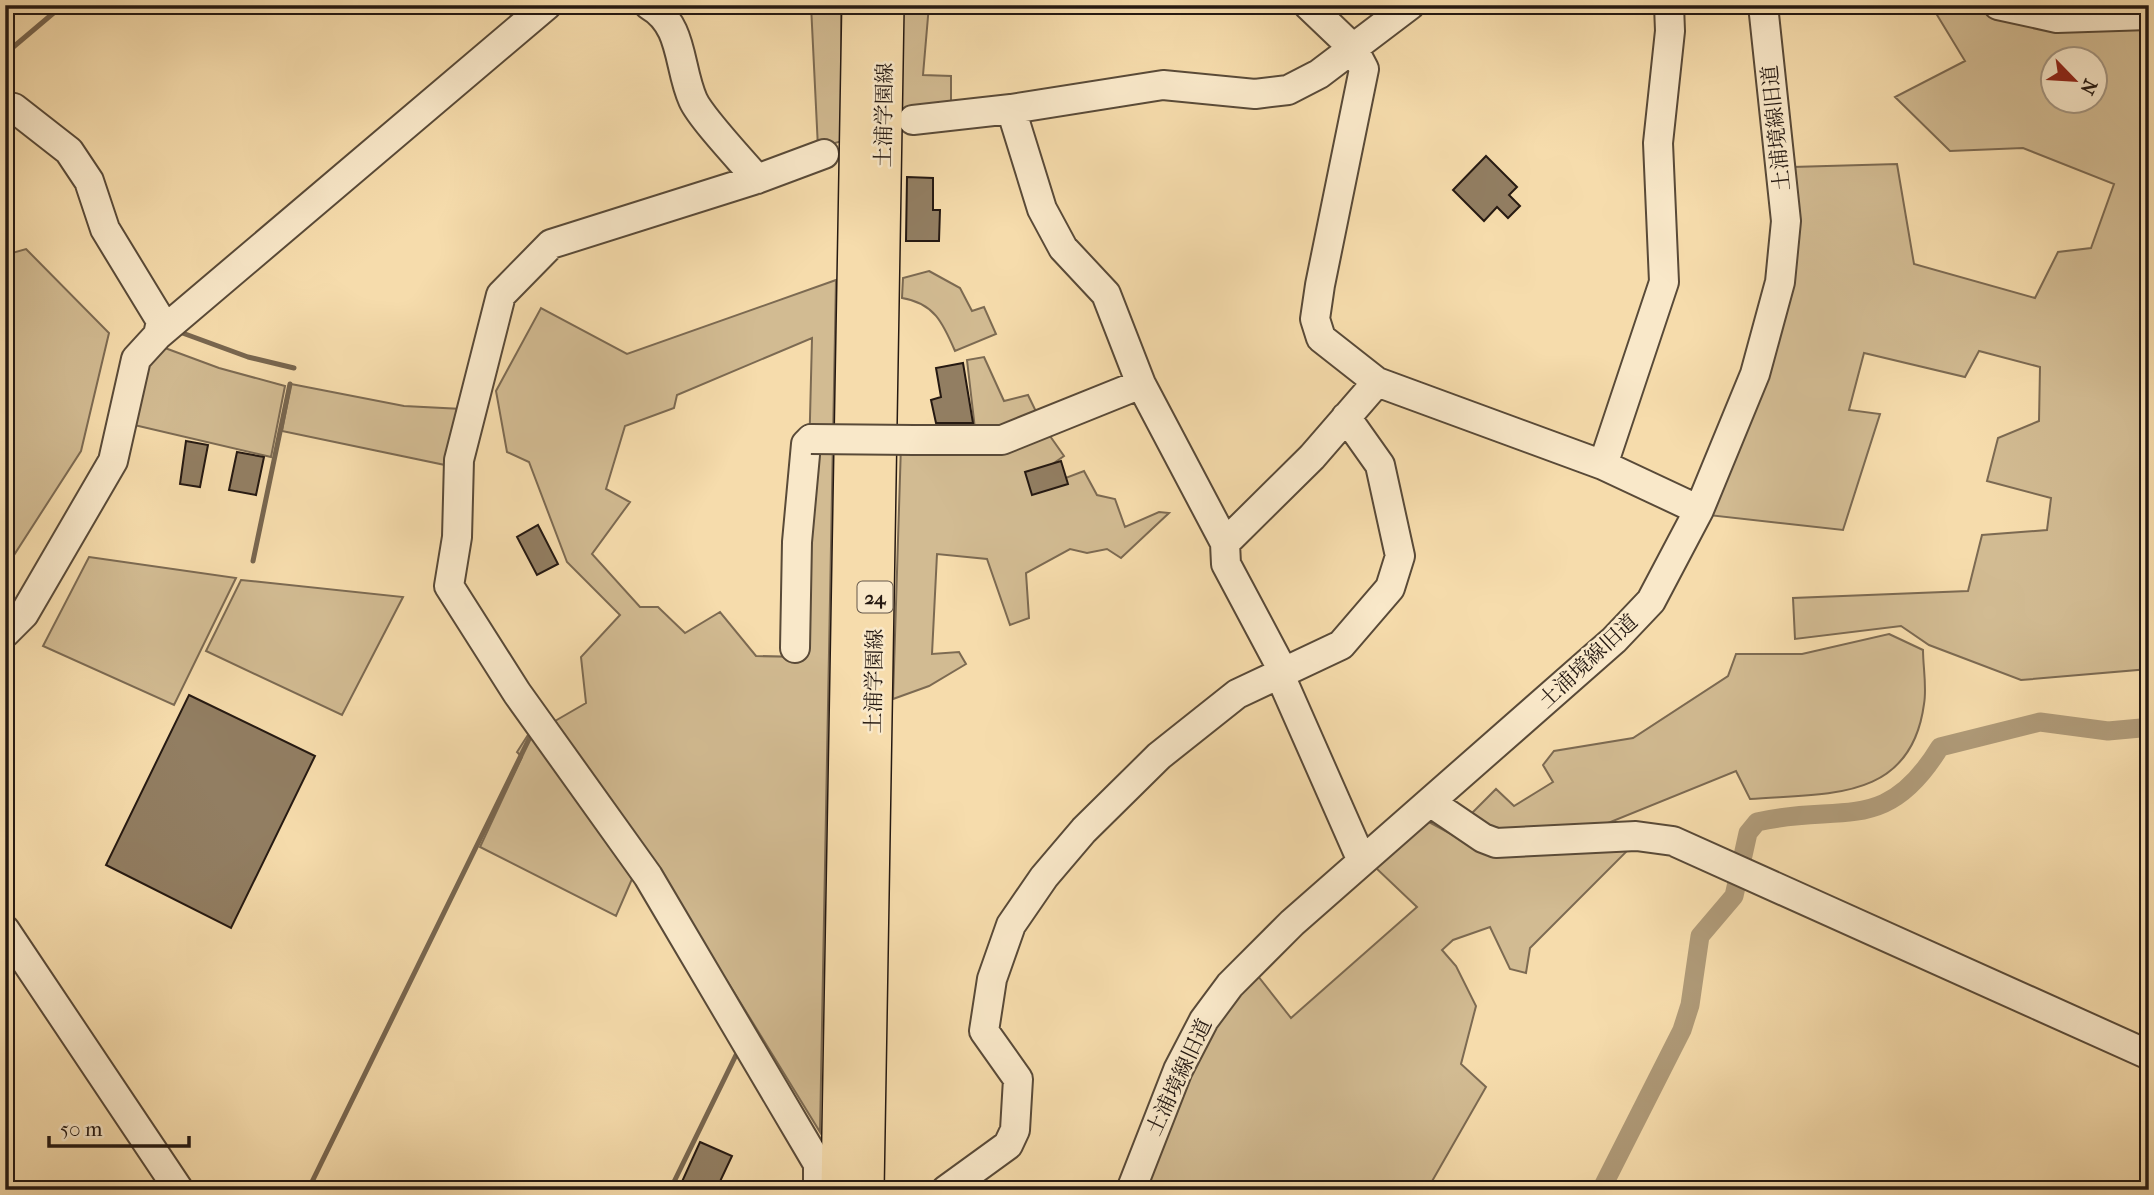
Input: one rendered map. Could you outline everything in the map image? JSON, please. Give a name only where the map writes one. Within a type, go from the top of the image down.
[{"type":"main road","name":"土浦学園線","points":[[860,5],[869,250]]},
{"type":"main road","name":"土浦学園線","points":[[841,1179],[869,250],[886,5]]},
{"type":"street","points":[[5,633],[24,614],[113,461],[136,359],[158,335],[547,5]]},
{"type":"street","points":[[649,5],[662,12],[676,36],[693,101],[757,179]]},
{"type":"street","points":[[1308,5],[1353,48],[1364,69],[1315,319],[1321,338],[1377,382],[1603,466],[1699,510]]},
{"type":"street","points":[[913,120],[1011,109],[1163,85],[1255,94],[1288,90],[1319,74],[1410,5]]},
{"type":"street","points":[[1603,466],[1664,282],[1658,143],[1668,57],[1669,5]]},
{"type":"street","name":"土浦境線旧道","points":[[1132,1190],[1155,1123],[1204,1020],[1230,985],[1292,923],[1634,621],[1664,580],[1699,510],[1755,374],[1780,282],[1786,221],[1763,5]]},
{"type":"street","points":[[1998,5],[2057,18],[2149,15]]},
{"type":"street","points":[[5,106],[13,108],[69,152],[89,181],[105,229],[161,321],[158,335]]},
{"type":"street","points":[[1011,109],[1042,209],[1063,247],[1106,294],[1141,384],[1225,543],[1226,564],[1283,671],[1283,682],[1362,862]]},
{"type":"street","points":[[824,154],[757,179],[551,244],[501,295],[460,460],[457,537],[449,586],[517,693],[648,876],[841,1179]]},
{"type":"street","points":[[1225,543],[1312,457],[1377,382]]},
{"type":"street","points":[[795,648],[797,542],[806,444],[811,439],[1002,440],[1141,384]]},
{"type":"street","points":[[946,1190],[1007,1145],[1015,1130],[1018,1079],[984,1031],[992,979],[1011,925],[1044,877],[1084,830],[1159,756],[1237,694],[1341,645],[1390,588],[1400,556],[1380,465],[1346,417]]},
{"type":"street","points":[[1430,802],[1483,838],[1496,843],[1636,836],[1673,841],[2149,1055]]},
{"type":"street","points":[[5,930],[179,1190]]},
{"type":"shaded area","points":[[811,5],[841,5],[842,141],[818,148]]},
{"type":"shaded area","points":[[902,5],[929,5],[923,75],[951,76],[951,107],[901,112]]},
{"type":"shaded area","points":[[1931,5],[1974,5],[2057,22],[2149,22],[2149,669],[2021,680],[1929,645],[1901,626],[1795,639],[1793,598],[1968,591],[1982,535],[2047,530],[2051,498],[1987,481],[1998,438],[2039,421],[2040,367],[1979,351],[1965,377],[1864,353],[1849,410],[1880,414],[1843,530],[1708,515],[1760,391],[1792,167],[1897,164],[1914,264],[2035,298],[2058,252],[2091,248],[2114,184],[2023,148],[1950,151],[1895,97],[1965,61]]},
{"type":"shaded area","points":[[26,249],[109,333],[81,451],[5,569],[5,255]]},
{"type":"shaded area","points":[[929,271],[960,288],[972,311],[984,307],[996,334],[955,351],[941,323],[930,310],[922,304],[902,298],[903,278]]},
{"type":"shaded area","points":[[836,280],[820,1132],[729,984],[555,721],[586,703],[581,657],[620,615],[567,562],[529,462],[507,452],[496,391],[541,308],[627,354]],"holes":[[[812,338],[804,657],[756,656],[720,612],[685,633],[658,607],[640,607],[592,554],[630,502],[606,489],[625,426],[674,408],[677,395]]]},
{"type":"shaded area","points":[[165,348],[219,368],[285,386],[271,457],[130,424],[147,362]]},
{"type":"shaded area","points":[[984,357],[1004,401],[1028,395],[1043,426],[1064,456],[1031,479],[1034,490],[1084,471],[1097,495],[1115,499],[1125,527],[1159,512],[1169,513],[1121,558],[1107,549],[1087,553],[1070,549],[1026,573],[1029,618],[1010,625],[987,559],[937,554],[932,654],[959,652],[966,664],[929,686],[893,699],[901,445],[975,429],[967,360]]},
{"type":"shaded area","points":[[291,384],[404,406],[462,409],[445,465],[282,431]]},
{"type":"shaded area","points":[[89,557],[236,578],[174,705],[43,646]]},
{"type":"shaded area","points":[[241,580],[403,597],[342,715],[206,651]]},
{"type":"shaded area","points":[[1889,634],[1923,650],[1924,704],[1916,736],[1902,760],[1883,776],[1860,786],[1807,796],[1750,799],[1736,771],[1581,834],[1498,832],[1469,816],[1496,789],[1514,806],[1553,782],[1543,765],[1554,751],[1633,738],[1728,676],[1736,654],[1802,654]]},
{"type":"shaded area","points":[[533,727],[632,879],[616,916],[480,847],[522,757],[517,752]]},
{"type":"shaded area","points":[[1422,822],[1429,822],[1462,840],[1629,849],[1530,948],[1526,973],[1510,969],[1490,927],[1453,940],[1442,950],[1456,966],[1476,1006],[1461,1064],[1486,1087],[1427,1190],[1143,1190],[1212,1021],[1254,971],[1291,1018],[1417,907],[1377,869],[1379,861]]},
{"type":"building","points":[[1486,156],[1517,187],[1509,195],[1520,206],[1508,218],[1497,207],[1484,221],[1453,190]]},
{"type":"building","points":[[907,177],[933,178],[933,210],[940,210],[939,241],[906,241]]},
{"type":"building","points":[[963,363],[973,423],[936,423],[931,400],[941,397],[936,368]]},
{"type":"building","points":[[186,441],[208,445],[200,487],[180,484]]},
{"type":"building","points":[[237,452],[264,457],[256,495],[229,490]]},
{"type":"building","points":[[1061,461],[1068,484],[1032,495],[1025,472]]},
{"type":"building","points":[[538,525],[558,564],[537,575],[517,537]]},
{"type":"building","points":[[189,695],[315,756],[231,928],[106,865]]},
{"type":"building","points":[[700,1142],[732,1156],[716,1190],[687,1190],[680,1186]]},
{"type":"waterway","points":[[5,54],[63,5]]},
{"type":"waterway","points":[[622,5],[643,14]]},
{"type":"waterway","points":[[177,331],[248,357],[294,368]]},
{"type":"waterway","points":[[253,561],[290,384]]},
{"type":"waterway","points":[[1601,1190],[1682,1030],[1690,1005],[1700,936],[1734,896],[1748,833],[1757,822],[1859,811],[1880,805],[1900,794],[1920,775],[1940,747],[2040,722],[2108,731],[2141,728],[2149,732]]},
{"type":"waterway","points":[[308,1190],[533,731]]},
{"type":"waterway","points":[[670,1190],[738,1051]]}]
